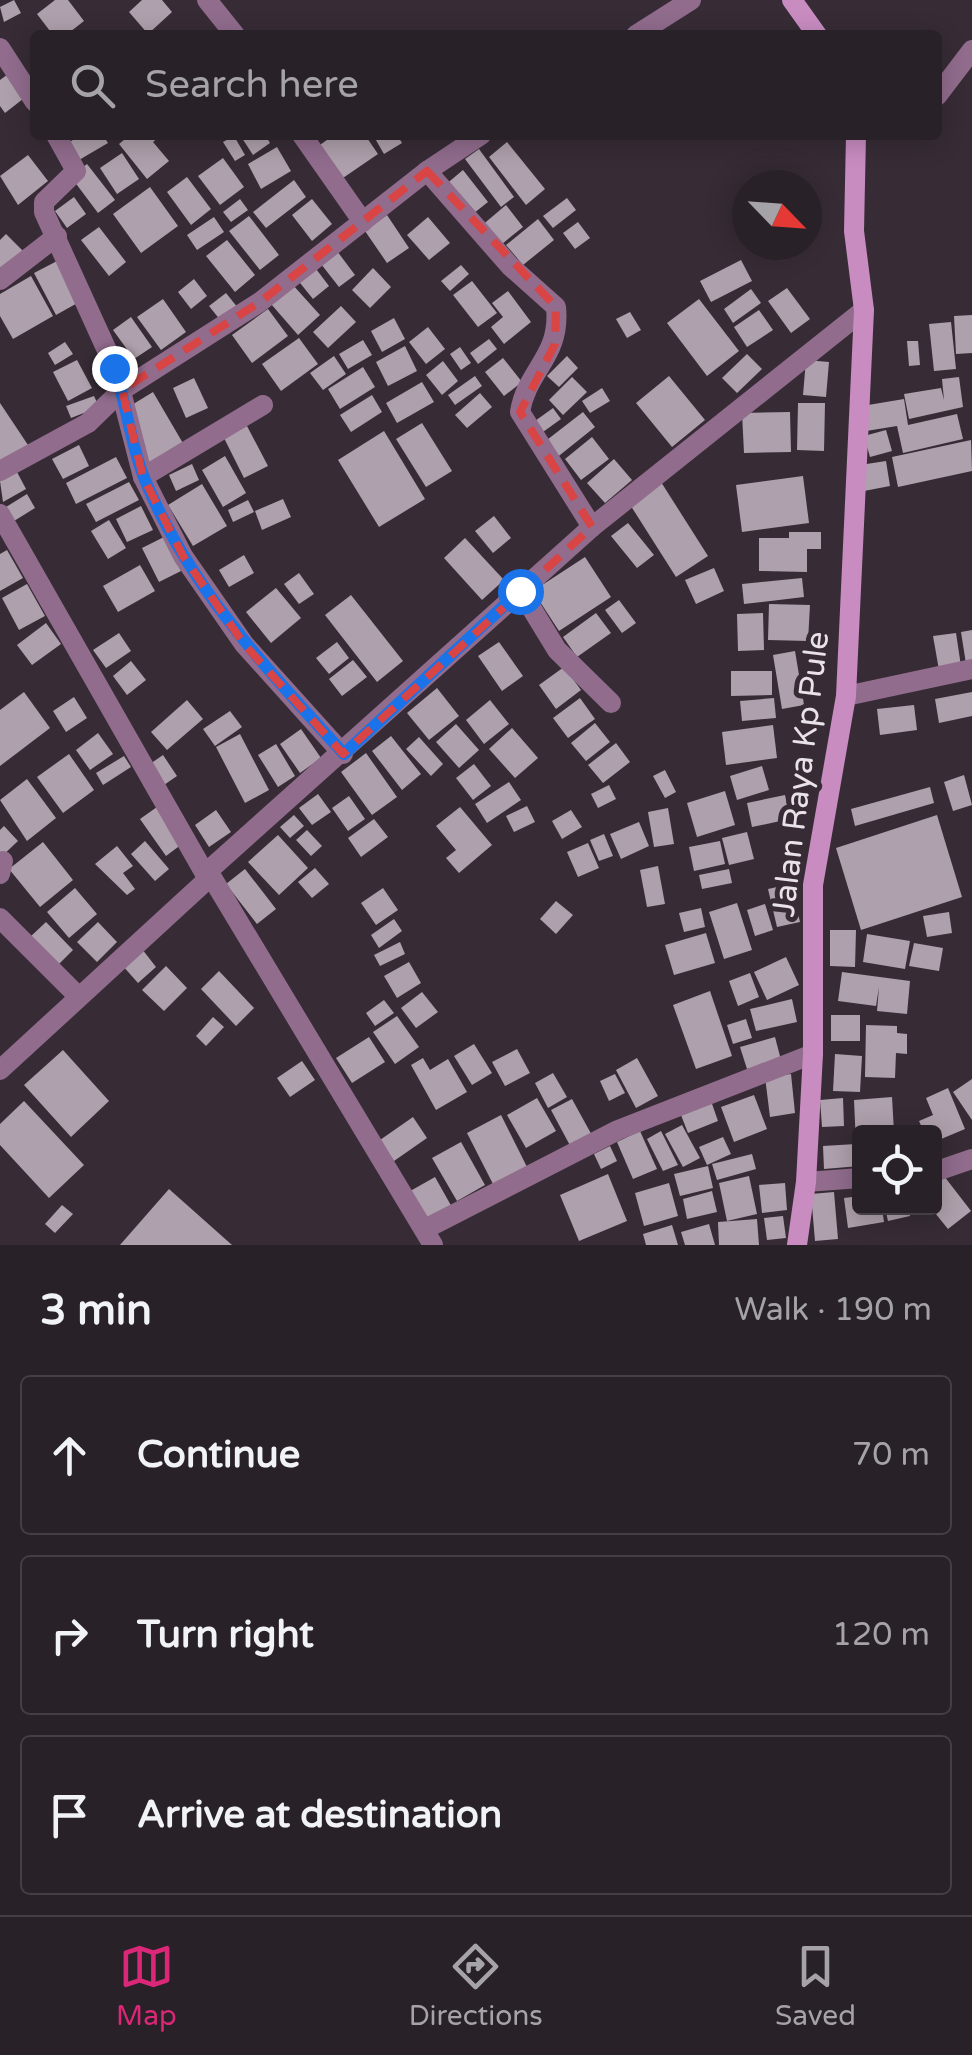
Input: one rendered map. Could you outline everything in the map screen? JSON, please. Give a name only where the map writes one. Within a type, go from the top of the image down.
[{"type":"street","points":[[644,30],[691,0]]},
{"type":"street","points":[[792,0],[813,30]]},
{"type":"street","points":[[220,5],[232,30]]},
{"type":"street","points":[[0,48],[30,94]]},
{"type":"street","points":[[942,89],[972,50]]},
{"type":"street","points":[[59,140],[76,171],[44,202],[122,390],[143,477],[182,556],[244,644],[344,754]]},
{"type":"street","points":[[306,140],[363,222]]},
{"type":"street","points":[[0,471],[88,422],[122,390],[260,302],[427,170],[473,140]]},
{"type":"street","name":"Jalan Raya Kp Pule","points":[[797,1245],[806,1182],[813,1054],[813,885],[846,696],[864,310],[854,231],[860,140]]},
{"type":"street","points":[[427,170],[510,266],[556,307],[555,344],[524,393],[520,412],[592,527]]},
{"type":"street","points":[[0,280],[58,236]]},
{"type":"street","points":[[0,1070],[77,995],[592,527],[864,310]]},
{"type":"street","points":[[143,477],[263,405]]},
{"type":"street","points":[[0,514],[208,875],[429,1237],[618,1130],[813,1054]]},
{"type":"street","points":[[520,591],[557,650],[610,703]]},
{"type":"street","points":[[846,696],[972,669]]},
{"type":"street","points":[[0,918],[77,995]]},
{"type":"street","points":[[942,1169],[972,1159]]},
{"type":"street","points":[[806,1182],[852,1179]]},
{"type":"highlighted area","points":[[427,171],[556,307],[555,344],[520,412],[592,527],[343,754],[244,644],[183,556],[143,477],[122,390],[260,302]]},
{"type":"building","points":[[14,0],[21,13],[4,22],[0,7]]},
{"type":"building","points":[[55,0],[68,0],[84,21],[72,30],[49,30],[37,14]]},
{"type":"building","points":[[142,0],[162,0],[172,12],[152,30],[145,30],[129,12]]},
{"type":"building","points":[[11,72],[28,95],[5,113],[0,106],[0,80]]},
{"type":"building","points":[[106,140],[108,143],[79,160],[68,143]]},
{"type":"building","points":[[124,140],[155,140],[153,142],[169,161],[147,179],[119,144]]},
{"type":"building","points":[[236,140],[245,155],[235,161],[223,142]]},
{"type":"building","points":[[243,140],[268,140],[270,143],[253,155]]},
{"type":"building","points":[[327,140],[368,140],[378,154],[340,180],[317,147]]},
{"type":"building","points":[[376,140],[400,140],[402,143],[384,154]]},
{"type":"building","points":[[507,142],[545,189],[526,205],[489,157]]},
{"type":"building","points":[[277,147],[291,171],[261,189],[248,164]]},
{"type":"building","points":[[479,149],[514,197],[501,207],[465,159]]},
{"type":"building","points":[[122,153],[139,179],[117,194],[100,168]]},
{"type":"building","points":[[28,155],[48,181],[18,205],[0,176]]},
{"type":"building","points":[[223,158],[244,187],[220,205],[198,176]]},
{"type":"building","points":[[87,164],[115,200],[98,213],[71,177]]},
{"type":"building","points":[[463,170],[488,202],[469,217],[444,186]]},
{"type":"building","points":[[187,177],[211,209],[191,225],[167,192]]},
{"type":"building","points":[[294,180],[306,197],[266,228],[253,212]]},
{"type":"building","points":[[150,187],[178,226],[141,253],[113,214]]},
{"type":"building","points":[[74,197],[86,214],[67,228],[55,211]]},
{"type":"building","points":[[567,198],[576,210],[553,228],[543,216]]},
{"type":"building","points":[[240,199],[248,210],[231,222],[223,212]]},
{"type":"building","points":[[312,199],[332,224],[312,241],[292,215]]},
{"type":"building","points":[[506,205],[523,227],[497,248],[480,227]]},
{"type":"building","points":[[387,215],[409,248],[387,263],[365,231]]},
{"type":"building","points":[[249,216],[279,255],[260,270],[229,231]]},
{"type":"building","points":[[214,217],[224,232],[197,250],[187,235]]},
{"type":"building","points":[[428,217],[450,243],[429,260],[407,235]]},
{"type":"building","points":[[538,219],[554,240],[523,265],[506,245]]},
{"type":"building","points":[[578,222],[590,238],[575,249],[563,233]]},
{"type":"building","points":[[99,227],[126,262],[109,276],[81,240]]},
{"type":"building","points":[[6,234],[25,253],[5,273],[0,267],[0,240]]},
{"type":"building","points":[[227,240],[255,275],[235,292],[206,256]]},
{"type":"building","points":[[337,251],[355,275],[339,287],[321,264]]},
{"type":"building","points":[[59,260],[81,301],[56,315],[34,273]]},
{"type":"building","points":[[741,260],[752,281],[711,302],[700,281]]},
{"type":"building","points":[[313,265],[329,286],[313,299],[296,278]]},
{"type":"building","points":[[461,265],[469,274],[450,291],[441,281]]},
{"type":"building","points":[[373,268],[391,287],[370,308],[352,290]]},
{"type":"building","points":[[31,276],[53,316],[13,339],[0,316],[0,294]]},
{"type":"building","points":[[194,279],[207,296],[191,309],[178,292]]},
{"type":"building","points":[[472,281],[497,313],[478,327],[453,295]]},
{"type":"building","points":[[292,284],[320,315],[298,335],[271,304]]},
{"type":"building","points":[[787,288],[810,319],[791,333],[768,301]]},
{"type":"building","points":[[751,289],[761,303],[733,323],[724,309]]},
{"type":"building","points":[[508,291],[531,322],[504,344],[491,327],[503,317],[492,303]]},
{"type":"building","points":[[226,293],[238,308],[221,321],[209,306]]},
{"type":"building","points":[[163,299],[186,332],[161,350],[137,317]]},
{"type":"building","points":[[699,299],[739,351],[707,376],[667,323]]},
{"type":"building","points":[[341,306],[356,322],[328,348],[313,332]]},
{"type":"building","points":[[268,309],[288,336],[252,363],[232,335]]},
{"type":"building","points":[[759,310],[773,330],[747,347],[734,327]]},
{"type":"building","points":[[630,312],[641,330],[627,338],[616,319]]},
{"type":"building","points":[[972,315],[972,353],[956,354],[954,316]]},
{"type":"building","points":[[131,317],[152,347],[134,359],[113,330]]},
{"type":"building","points":[[394,318],[405,339],[382,352],[371,331]]},
{"type":"building","points":[[951,322],[956,369],[934,371],[929,324]]},
{"type":"building","points":[[428,327],[445,349],[426,364],[409,342]]},
{"type":"building","points":[[299,338],[318,364],[281,391],[262,364]]},
{"type":"building","points":[[489,339],[497,349],[478,364],[470,353]]},
{"type":"building","points":[[363,340],[372,355],[348,369],[339,354]]},
{"type":"building","points":[[907,341],[918,341],[920,365],[909,366]]},
{"type":"building","points":[[65,342],[73,354],[55,365],[48,353]]},
{"type":"building","points":[[405,346],[417,371],[388,386],[376,362]]},
{"type":"building","points":[[460,347],[471,363],[461,370],[450,354]]},
{"type":"building","points":[[747,354],[762,369],[737,393],[722,378]]},
{"type":"building","points":[[334,356],[346,374],[323,390],[310,373]]},
{"type":"building","points":[[567,356],[578,368],[559,387],[547,376]]},
{"type":"building","points":[[503,358],[522,382],[504,396],[485,372]]},
{"type":"building","points":[[77,360],[92,388],[68,401],[53,372]]},
{"type":"building","points":[[806,360],[829,362],[826,397],[803,395]]},
{"type":"building","points":[[443,361],[458,381],[442,395],[426,375]]},
{"type":"building","points":[[363,367],[375,387],[340,409],[328,389]]},
{"type":"building","points":[[475,376],[482,386],[455,405],[448,395]]},
{"type":"building","points":[[669,376],[705,420],[672,447],[636,403]]},
{"type":"building","points":[[572,377],[587,392],[563,415],[549,400]]},
{"type":"building","points":[[959,377],[963,407],[909,419],[904,394],[941,388],[944,400],[942,379]]},
{"type":"building","points":[[194,378],[208,408],[186,418],[173,388]]},
{"type":"building","points":[[422,382],[434,402],[397,423],[386,403]]},
{"type":"building","points":[[602,388],[610,401],[590,413],[582,401]]},
{"type":"building","points":[[153,392],[184,445],[148,467],[117,414]]},
{"type":"building","points":[[480,393],[492,407],[467,428],[455,415]]},
{"type":"building","points":[[372,395],[382,412],[351,432],[340,415]]},
{"type":"building","points":[[94,396],[99,407],[71,418],[66,406]]},
{"type":"building","points":[[904,399],[908,425],[957,414],[963,439],[903,453],[897,426],[866,431],[862,406]]},
{"type":"building","points":[[0,403],[28,445],[0,463]]},
{"type":"building","points":[[798,403],[825,403],[824,451],[797,450]]},
{"type":"building","points":[[553,408],[561,419],[543,432],[535,421]]},
{"type":"building","points":[[583,412],[595,427],[555,459],[543,443]]},
{"type":"building","points":[[790,412],[791,452],[744,453],[742,413]]},
{"type":"building","points":[[422,423],[452,471],[426,487],[396,439]]},
{"type":"building","points":[[247,426],[268,466],[244,478],[224,438]]},
{"type":"building","points":[[886,430],[892,451],[870,457],[864,436]]},
{"type":"building","points":[[384,431],[425,499],[379,527],[338,460]]},
{"type":"building","points":[[592,437],[609,459],[581,480],[565,459]]},
{"type":"building","points":[[971,440],[972,471],[898,487],[892,457]]},
{"type":"building","points":[[79,445],[89,466],[63,479],[52,459]]},
{"type":"building","points":[[225,456],[246,493],[223,507],[202,470]]},
{"type":"building","points":[[116,457],[127,478],[76,504],[66,483]]},
{"type":"building","points":[[614,459],[632,480],[605,503],[587,483]]},
{"type":"building","points":[[886,461],[890,486],[864,491],[860,465]]},
{"type":"building","points":[[192,464],[199,480],[176,491],[169,475]]},
{"type":"building","points":[[17,472],[26,489],[3,502],[0,481]]},
{"type":"building","points":[[803,476],[809,523],[742,532],[736,485]]},
{"type":"building","points":[[129,482],[139,500],[96,522],[86,504]]},
{"type":"building","points":[[661,482],[708,556],[676,577],[629,503]]},
{"type":"building","points":[[202,484],[227,526],[193,546],[168,505]]},
{"type":"building","points":[[27,494],[35,508],[14,521],[6,507]]},
{"type":"building","points":[[283,499],[291,517],[262,530],[255,511]]},
{"type":"building","points":[[248,500],[254,512],[233,522],[228,510]]},
{"type":"building","points":[[141,506],[153,530],[127,542],[116,519]]},
{"type":"building","points":[[494,516],[511,538],[493,553],[475,531]]},
{"type":"building","points":[[109,520],[126,548],[108,559],[91,531]]},
{"type":"building","points":[[628,523],[654,555],[637,568],[611,536]]},
{"type":"building","points":[[789,532],[821,532],[821,549],[807,549],[807,572],[759,571],[759,538],[789,538]]},
{"type":"building","points":[[164,537],[181,571],[159,582],[142,548]]},
{"type":"building","points":[[465,538],[504,580],[482,600],[444,558]]},
{"type":"building","points":[[7,550],[23,578],[0,591],[0,554]]},
{"type":"building","points":[[244,555],[254,573],[229,587],[219,570]]},
{"type":"building","points":[[585,557],[611,597],[559,631],[533,591]]},
{"type":"building","points":[[140,565],[155,591],[118,612],[103,586]]},
{"type":"building","points":[[714,568],[724,591],[696,604],[685,580]]},
{"type":"building","points":[[299,573],[314,594],[299,604],[284,584]]},
{"type":"building","points":[[802,578],[804,597],[744,604],[742,584]]},
{"type":"building","points":[[27,584],[45,616],[19,630],[2,598]]},
{"type":"building","points":[[276,588],[301,618],[271,643],[246,612]]},
{"type":"building","points":[[351,595],[403,661],[377,682],[325,615]]},
{"type":"building","points":[[619,600],[636,623],[622,633],[605,610]]},
{"type":"building","points":[[769,604],[810,605],[808,641],[768,640]]},
{"type":"building","points":[[596,613],[611,633],[577,657],[563,637]]},
{"type":"building","points":[[763,613],[764,650],[738,651],[737,614]]},
{"type":"building","points":[[46,623],[61,644],[32,665],[17,645]]},
{"type":"building","points":[[972,630],[972,663],[966,664],[961,632]]},
{"type":"building","points":[[119,633],[131,651],[106,668],[93,650]]},
{"type":"building","points":[[956,633],[961,666],[939,670],[933,636]]},
{"type":"building","points":[[337,642],[349,658],[329,674],[316,658]]},
{"type":"building","points":[[499,642],[523,676],[502,691],[478,656]]},
{"type":"building","points":[[795,651],[804,705],[782,709],[773,655]]},
{"type":"building","points":[[353,660],[367,677],[342,696],[329,679]]},
{"type":"building","points":[[131,661],[146,680],[127,695],[113,676]]},
{"type":"building","points":[[564,667],[581,690],[556,709],[539,685]]},
{"type":"building","points":[[731,671],[772,671],[772,695],[731,696]]},
{"type":"building","points":[[437,688],[459,716],[429,740],[407,713]]},
{"type":"building","points":[[24,692],[50,728],[0,766],[0,710]]},
{"type":"building","points":[[972,692],[972,716],[939,723],[935,699]]},
{"type":"building","points":[[74,697],[87,718],[66,732],[53,711]]},
{"type":"building","points":[[580,698],[595,719],[568,738],[553,718]]},
{"type":"building","points":[[774,698],[776,718],[742,721],[740,701]]},
{"type":"building","points":[[187,700],[203,719],[167,750],[151,732]]},
{"type":"building","points":[[490,700],[509,724],[484,744],[466,720]]},
{"type":"building","points":[[914,705],[917,730],[880,735],[877,709]]},
{"type":"building","points":[[230,711],[242,727],[215,746],[203,729]]},
{"type":"building","points":[[595,723],[610,742],[586,761],[571,743]]},
{"type":"building","points":[[456,724],[479,750],[459,768],[436,742]]},
{"type":"building","points":[[773,725],[777,758],[726,765],[722,732]]},
{"type":"building","points":[[512,728],[538,758],[515,778],[489,749]]},
{"type":"building","points":[[301,729],[321,758],[300,773],[280,744]]},
{"type":"building","points":[[98,733],[113,754],[90,770],[76,750]]},
{"type":"building","points":[[240,734],[269,790],[245,803],[216,747]]},
{"type":"building","points":[[391,736],[421,774],[402,790],[372,751]]},
{"type":"building","points":[[419,737],[443,764],[431,776],[406,749]]},
{"type":"building","points":[[616,743],[630,762],[603,783],[588,765]]},
{"type":"building","points":[[276,744],[295,776],[278,787],[258,755]]},
{"type":"building","points":[[366,753],[397,797],[372,815],[341,772]]},
{"type":"building","points":[[69,754],[94,790],[63,813],[37,777]]},
{"type":"building","points":[[163,755],[177,776],[164,785],[150,764]]},
{"type":"building","points":[[124,756],[131,767],[103,785],[96,773]]},
{"type":"building","points":[[474,764],[491,786],[473,800],[456,778]]},
{"type":"building","points":[[762,766],[769,790],[737,800],[730,776]]},
{"type":"building","points":[[665,770],[676,792],[665,798],[653,776]]},
{"type":"building","points":[[964,775],[972,805],[953,811],[944,782]]},
{"type":"building","points":[[27,779],[56,818],[27,841],[0,800]]},
{"type":"building","points":[[509,782],[521,800],[487,823],[475,804]]},
{"type":"building","points":[[609,785],[616,799],[598,808],[591,794]]},
{"type":"building","points":[[930,787],[934,803],[855,826],[851,809]]},
{"type":"building","points":[[725,791],[735,825],[697,837],[687,803]]},
{"type":"building","points":[[318,794],[331,812],[312,825],[299,808]]},
{"type":"building","points":[[785,795],[790,819],[752,827],[747,803]]},
{"type":"building","points":[[349,796],[365,819],[348,831],[332,808]]},
{"type":"building","points":[[527,806],[535,822],[514,832],[506,816]]},
{"type":"building","points":[[157,807],[182,844],[166,856],[140,819]]},
{"type":"building","points":[[460,807],[492,845],[459,873],[446,858],[456,850],[436,826]]},
{"type":"building","points":[[668,808],[674,844],[654,847],[648,812]]},
{"type":"building","points":[[216,810],[231,832],[209,847],[195,825]]},
{"type":"building","points":[[571,810],[582,827],[562,839],[552,821]]},
{"type":"building","points":[[294,815],[304,826],[290,838],[280,827]]},
{"type":"building","points":[[937,815],[962,897],[861,930],[836,848]]},
{"type":"building","points":[[374,819],[388,837],[361,857],[348,838]]},
{"type":"building","points":[[639,822],[649,846],[621,859],[610,834]]},
{"type":"building","points":[[4,826],[18,841],[0,858],[0,830]]},
{"type":"building","points":[[307,830],[322,846],[311,856],[296,840]]},
{"type":"building","points":[[747,832],[754,859],[729,865],[722,838]]},
{"type":"building","points":[[604,834],[613,856],[599,861],[590,840]]},
{"type":"building","points":[[278,835],[308,868],[279,895],[248,862]]},
{"type":"building","points":[[145,841],[169,869],[155,881],[131,854]]},
{"type":"building","points":[[720,841],[725,864],[694,871],[689,847]]},
{"type":"building","points":[[43,842],[73,880],[40,907],[9,869]]},
{"type":"building","points":[[588,843],[599,868],[578,877],[567,852]]},
{"type":"building","points":[[117,846],[133,866],[123,873],[135,889],[127,895],[95,864]]},
{"type":"building","points":[[658,866],[665,904],[647,907],[640,870]]},
{"type":"building","points":[[315,868],[329,884],[312,898],[298,882]]},
{"type":"building","points":[[245,869],[276,909],[257,924],[226,884]]},
{"type":"building","points":[[729,869],[732,883],[702,889],[699,875]]},
{"type":"building","points":[[791,884],[800,922],[777,927],[768,889]]},
{"type":"building","points":[[75,888],[97,914],[69,938],[47,912]]},
{"type":"building","points":[[383,888],[398,910],[376,925],[361,903]]},
{"type":"building","points":[[556,901],[573,915],[556,934],[540,919]]},
{"type":"building","points":[[737,903],[752,950],[724,959],[709,912]]},
{"type":"building","points":[[765,904],[773,930],[755,936],[747,910]]},
{"type":"building","points":[[701,908],[705,927],[684,932],[679,913]]},
{"type":"building","points":[[949,912],[952,933],[927,937],[923,916]]},
{"type":"building","points":[[394,919],[402,931],[379,948],[371,935]]},
{"type":"building","points":[[46,922],[73,950],[56,967],[29,938]]},
{"type":"building","points":[[98,922],[117,942],[97,962],[77,942]]},
{"type":"building","points":[[830,930],[856,930],[855,967],[830,966]]},
{"type":"building","points":[[706,933],[715,963],[674,975],[665,945]]},
{"type":"building","points":[[867,934],[910,941],[905,969],[863,962]]},
{"type":"building","points":[[400,942],[405,954],[380,966],[374,955]]},
{"type":"building","points":[[914,943],[943,948],[939,971],[909,966]]},
{"type":"building","points":[[142,949],[156,967],[138,983],[122,965]]},
{"type":"building","points":[[786,957],[799,985],[767,1000],[754,972]]},
{"type":"building","points":[[409,962],[421,983],[397,998],[384,976]]},
{"type":"building","points":[[166,966],[187,988],[164,1011],[142,990]]},
{"type":"building","points":[[219,971],[254,1008],[236,1026],[201,989]]},
{"type":"building","points":[[842,972],[910,981],[907,1014],[877,1011],[879,987],[876,1006],[838,1001]]},
{"type":"building","points":[[750,973],[759,997],[738,1006],[729,981]]},
{"type":"building","points":[[710,991],[732,1056],[696,1069],[673,1005]]},
{"type":"building","points":[[422,992],[438,1012],[416,1028],[401,1008]]},
{"type":"building","points":[[792,999],[797,1022],[756,1031],[750,1009]]},
{"type":"building","points":[[384,1000],[394,1013],[375,1026],[366,1013]]},
{"type":"building","points":[[831,1015],[860,1015],[860,1041],[831,1041]]},
{"type":"building","points":[[397,1016],[419,1047],[395,1064],[373,1032]]},
{"type":"building","points":[[213,1017],[224,1027],[206,1046],[196,1036]]},
{"type":"building","points":[[746,1019],[752,1038],[733,1044],[727,1025]]},
{"type":"building","points":[[866,1025],[897,1026],[897,1033],[907,1034],[907,1054],[896,1053],[895,1078],[865,1077]]},
{"type":"building","points":[[369,1037],[385,1062],[352,1083],[336,1058]]},
{"type":"building","points":[[775,1037],[781,1060],[747,1069],[740,1047]]},
{"type":"building","points":[[474,1044],[492,1073],[472,1085],[454,1056]]},
{"type":"building","points":[[517,1049],[530,1073],[505,1086],[492,1062]]},
{"type":"building","points":[[63,1050],[109,1101],[71,1137],[24,1085]]},
{"type":"building","points":[[835,1054],[862,1056],[860,1092],[833,1091]]},
{"type":"building","points":[[423,1058],[430,1070],[448,1059],[467,1092],[436,1110],[411,1065]]},
{"type":"building","points":[[637,1058],[658,1096],[636,1108],[616,1070]]},
{"type":"building","points":[[302,1061],[315,1080],[290,1097],[277,1078]]},
{"type":"building","points":[[553,1073],[567,1097],[548,1108],[535,1083]]},
{"type":"building","points":[[615,1074],[625,1093],[609,1101],[600,1081]]},
{"type":"building","points":[[791,1074],[795,1113],[770,1117],[765,1077]]},
{"type":"building","points":[[972,1079],[972,1120],[953,1092]]},
{"type":"building","points":[[948,1088],[965,1129],[942,1139],[942,1125],[921,1125],[919,1121],[933,1115],[926,1098]]},
{"type":"building","points":[[754,1095],[767,1129],[734,1142],[721,1107]]},
{"type":"building","points":[[892,1097],[894,1125],[855,1125],[854,1100]]},
{"type":"building","points":[[537,1098],[556,1131],[526,1148],[507,1115]]},
{"type":"building","points":[[710,1098],[718,1121],[688,1133],[679,1110]]},
{"type":"building","points":[[843,1098],[844,1126],[822,1127],[820,1100]]},
{"type":"building","points":[[572,1099],[594,1139],[573,1151],[551,1110]]},
{"type":"building","points":[[24,1101],[84,1165],[49,1198],[0,1145],[0,1124]]},
{"type":"building","points":[[501,1115],[527,1167],[493,1184],[467,1133]]},
{"type":"building","points":[[413,1117],[427,1138],[394,1161],[380,1140]]},
{"type":"building","points":[[682,1125],[700,1158],[683,1167],[665,1134]]},
{"type":"building","points":[[640,1131],[657,1169],[633,1179],[617,1142]]},
{"type":"building","points":[[661,1131],[678,1165],[663,1171],[647,1139]]},
{"type":"building","points":[[723,1137],[731,1154],[707,1165],[699,1147]]},
{"type":"building","points":[[461,1142],[485,1185],[457,1201],[432,1158]]},
{"type":"building","points":[[852,1144],[852,1167],[824,1169],[823,1146]]},
{"type":"building","points":[[610,1146],[617,1161],[601,1169],[594,1154]]},
{"type":"building","points":[[752,1154],[756,1169],[717,1180],[712,1164]]},
{"type":"building","points":[[708,1166],[713,1188],[680,1196],[674,1174]]},
{"type":"building","points":[[608,1174],[627,1221],[579,1241],[560,1195]]},
{"type":"building","points":[[749,1176],[757,1214],[727,1221],[719,1183]]},
{"type":"building","points":[[435,1177],[453,1209],[424,1227],[405,1194]]},
{"type":"building","points":[[942,1178],[971,1211],[948,1229],[937,1215],[942,1215]]},
{"type":"building","points":[[669,1183],[678,1216],[644,1226],[635,1193]]},
{"type":"building","points":[[785,1183],[787,1210],[762,1213],[759,1185]]},
{"type":"building","points":[[169,1189],[232,1245],[120,1245]]},
{"type":"building","points":[[712,1191],[717,1212],[687,1219],[683,1199]]},
{"type":"building","points":[[834,1192],[838,1239],[815,1241],[811,1194]]},
{"type":"building","points":[[852,1197],[852,1215],[883,1215],[884,1222],[848,1228],[844,1198]]},
{"type":"building","points":[[62,1205],[73,1214],[55,1233],[45,1224]]},
{"type":"building","points":[[887,1215],[910,1215],[910,1216],[888,1221]]},
{"type":"building","points":[[783,1216],[786,1238],[767,1240],[764,1218]]},
{"type":"building","points":[[757,1219],[759,1245],[719,1245],[718,1222]]},
{"type":"building","points":[[709,1224],[715,1245],[685,1245],[681,1232]]},
{"type":"building","points":[[672,1225],[678,1245],[646,1245],[643,1234]]},
{"type":"route","points":[[114,368],[143,477],[182,556],[244,644],[344,754],[520,591]]}]
